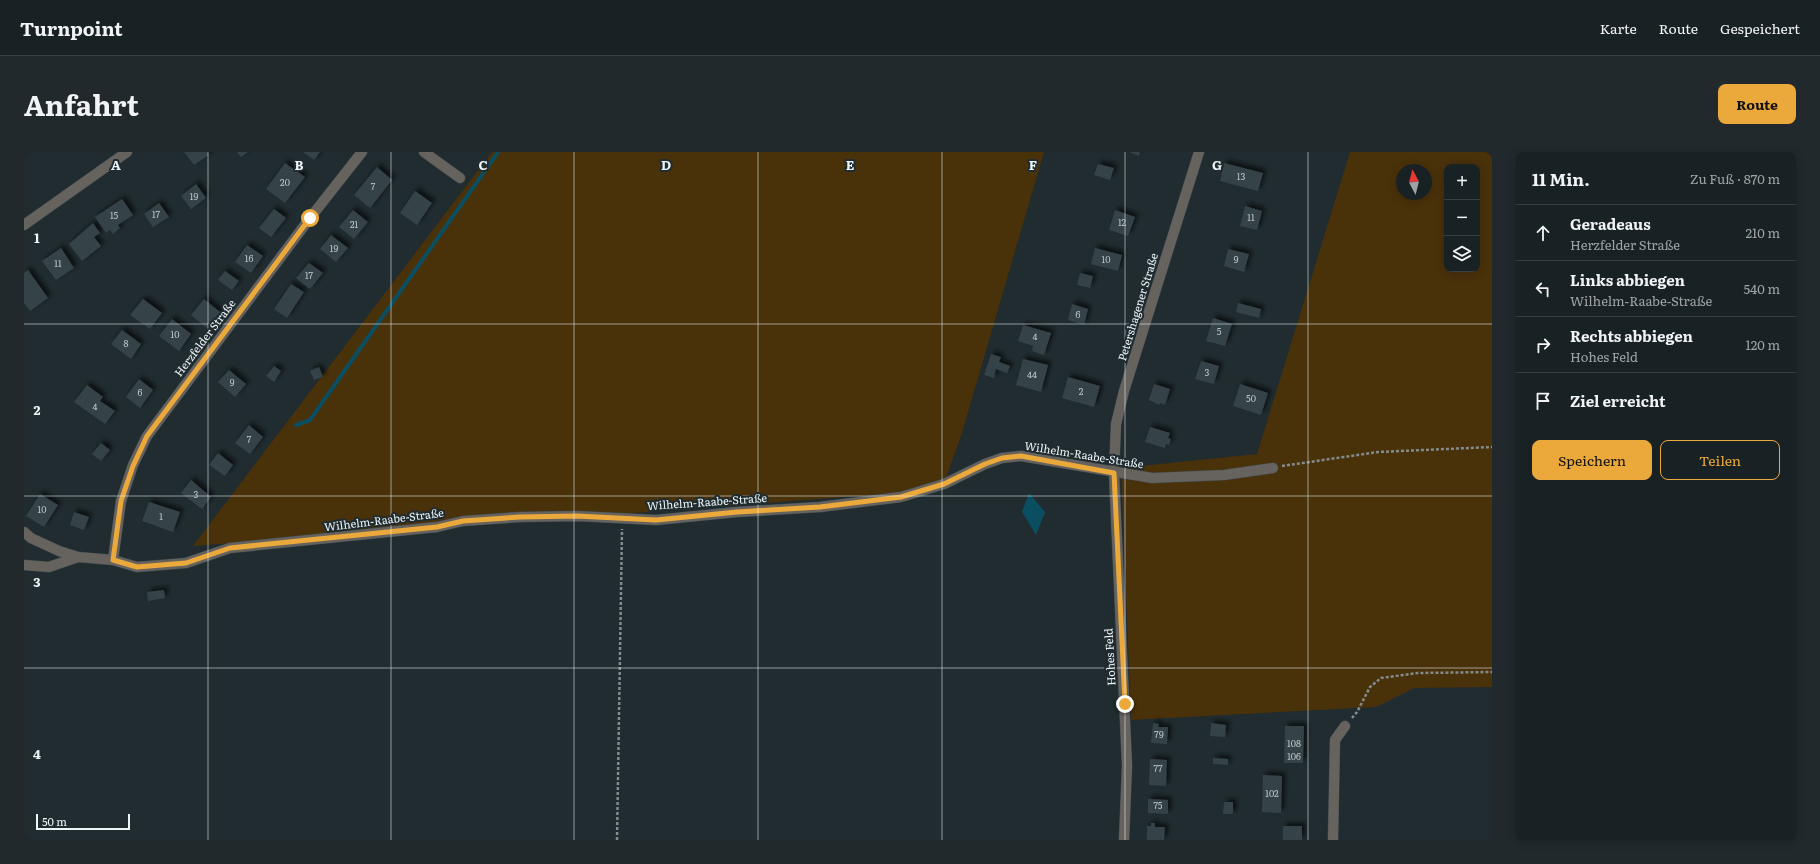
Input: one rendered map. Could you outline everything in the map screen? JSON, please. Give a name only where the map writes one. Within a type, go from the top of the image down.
[{"type":"street","points":[[24,225],[127,152]]},
{"type":"street","name":"Herzfelder Straße","points":[[113,560],[121,501],[133,466],[147,436],[310,218],[362,152]]},
{"type":"street","points":[[424,152],[460,178]]},
{"type":"street","name":"Petershagener Straße","points":[[1114,473],[1116,424],[1124,391],[1199,152]]},
{"type":"street","name":"Wilhelm-Raabe-Straße","points":[[78,557],[113,560],[137,567],[186,563],[230,548],[437,527],[463,521],[520,517],[623,518],[656,520],[737,512],[820,507],[901,497],[944,484],[985,464],[1002,458],[1021,456],[1114,473],[1152,478],[1224,475],[1273,468]]},
{"type":"street","name":"Hohes Feld","points":[[1114,473],[1127,766],[1124,840]]},
{"type":"street","points":[[24,532],[31,538],[52,548],[78,557]]},
{"type":"street","points":[[24,565],[49,567],[78,557]]},
{"type":"street","points":[[1333,840],[1335,740],[1345,726]]},
{"type":"path","points":[[1273,468],[1378,452],[1492,447]]},
{"type":"path","points":[[617,840],[623,518]]},
{"type":"path","points":[[1345,726],[1357,712],[1370,687],[1382,678],[1418,673],[1492,672]]},
{"type":"shaded area","points":[[492,152],[1044,152],[961,436],[946,478],[900,493],[193,546]]},
{"type":"shaded area","points":[[1350,152],[1492,152],[1492,687],[1414,688],[1376,707],[1131,720],[1121,468],[1257,454]]},
{"type":"water","points":[[1029,493],[1045,512],[1036,535],[1022,512]]},
{"type":"building","points":[[184,152],[207,152],[209,155],[194,165]]},
{"type":"building","points":[[237,152],[248,152],[241,157]]},
{"type":"building","points":[[303,152],[320,152],[314,160]]},
{"type":"building","points":[[1129,152],[1140,152],[1139,156]]},
{"type":"building","points":[[285,163],[305,177],[285,203],[266,189]]},
{"type":"building","points":[[1224,163],[1263,173],[1258,191],[1220,181]]},
{"type":"building","points":[[1098,164],[1114,168],[1110,180],[1094,175]]},
{"type":"building","points":[[377,167],[392,180],[370,208],[354,195]]},
{"type":"building","points":[[196,184],[206,198],[191,209],[181,196]]},
{"type":"building","points":[[415,191],[432,203],[417,225],[400,213]]},
{"type":"building","points":[[122,199],[133,215],[118,225],[120,228],[113,234],[110,230],[106,233],[95,217]]},
{"type":"building","points":[[159,203],[169,217],[153,227],[144,214]]},
{"type":"building","points":[[1245,206],[1262,211],[1257,230],[1240,226]]},
{"type":"building","points":[[274,209],[286,218],[271,237],[259,228]]},
{"type":"building","points":[[353,210],[368,222],[354,239],[339,227]]},
{"type":"building","points":[[1115,210],[1135,217],[1128,236],[1109,230]]},
{"type":"building","points":[[93,223],[100,233],[94,237],[101,246],[82,261],[69,244]]},
{"type":"building","points":[[331,235],[348,248],[336,262],[320,249]]},
{"type":"building","points":[[247,245],[263,256],[251,273],[235,262]]},
{"type":"building","points":[[61,248],[74,268],[56,280],[42,261]]},
{"type":"building","points":[[1095,248],[1122,255],[1118,271],[1091,264]]},
{"type":"building","points":[[1228,249],[1249,254],[1244,272],[1224,266]]},
{"type":"building","points":[[309,263],[323,273],[310,289],[296,278]]},
{"type":"building","points":[[28,270],[48,298],[30,311],[24,303],[24,273]]},
{"type":"building","points":[[225,271],[239,281],[232,290],[218,280]]},
{"type":"building","points":[[1080,273],[1093,276],[1090,288],[1077,285]]},
{"type":"building","points":[[291,284],[304,292],[287,318],[274,309]]},
{"type":"building","points":[[143,299],[162,313],[150,329],[130,315]]},
{"type":"building","points":[[204,299],[220,312],[207,328],[191,315]]},
{"type":"building","points":[[1238,303],[1261,309],[1259,318],[1236,312]]},
{"type":"building","points":[[1072,304],[1088,309],[1084,325],[1068,320]]},
{"type":"building","points":[[1213,318],[1232,324],[1225,346],[1206,341]]},
{"type":"building","points":[[172,319],[191,334],[179,351],[159,336]]},
{"type":"building","points":[[1023,325],[1051,333],[1044,355],[1032,351],[1033,346],[1018,341]]},
{"type":"building","points":[[122,330],[141,344],[131,359],[111,344]]},
{"type":"building","points":[[991,354],[1001,357],[999,362],[1010,366],[1007,373],[996,369],[994,378],[984,375]]},
{"type":"building","points":[[1023,359],[1048,365],[1041,392],[1016,385]]},
{"type":"building","points":[[1201,361],[1219,366],[1214,384],[1195,379]]},
{"type":"building","points":[[274,366],[281,371],[274,382],[266,376]]},
{"type":"building","points":[[319,367],[323,377],[314,380],[310,371]]},
{"type":"building","points":[[229,370],[246,384],[235,397],[218,382]]},
{"type":"building","points":[[1068,377],[1100,386],[1094,407],[1062,398]]},
{"type":"building","points":[[139,379],[153,390],[140,408],[126,397]]},
{"type":"building","points":[[1154,384],[1170,389],[1165,405],[1160,403],[1159,405],[1149,400]]},
{"type":"building","points":[[1240,384],[1268,393],[1261,415],[1233,406]]},
{"type":"building","points":[[87,385],[103,397],[100,401],[115,411],[105,424],[74,402]]},
{"type":"building","points":[[249,425],[263,437],[250,454],[235,443]]},
{"type":"building","points":[[1150,427],[1170,433],[1168,438],[1171,439],[1169,445],[1166,444],[1165,448],[1145,442]]},
{"type":"building","points":[[101,443],[110,450],[101,461],[92,454]]},
{"type":"building","points":[[218,453],[233,465],[225,476],[209,465]]},
{"type":"building","points":[[191,480],[211,497],[202,509],[181,493]]},
{"type":"building","points":[[40,494],[58,505],[44,527],[26,516]]},
{"type":"building","points":[[149,502],[180,512],[173,532],[142,521]]},
{"type":"building","points":[[74,512],[89,517],[84,530],[70,525]]},
{"type":"building","points":[[164,590],[165,598],[148,601],[147,592]]},
{"type":"building","points":[[1153,723],[1159,724],[1158,727],[1168,727],[1167,744],[1151,743]]},
{"type":"building","points":[[1211,723],[1226,725],[1225,737],[1210,736]]},
{"type":"building","points":[[1285,726],[1304,726],[1303,763],[1284,763]]},
{"type":"building","points":[[1213,758],[1228,759],[1228,765],[1213,764]]},
{"type":"building","points":[[1150,759],[1167,760],[1166,786],[1149,785]]},
{"type":"building","points":[[1263,775],[1282,776],[1281,813],[1262,812]]},
{"type":"building","points":[[1148,799],[1168,800],[1168,814],[1148,813]]},
{"type":"building","points":[[1224,802],[1233,802],[1233,814],[1223,814]]},
{"type":"building","points":[[1151,823],[1155,823],[1155,827],[1165,827],[1164,840],[1147,840],[1147,826],[1151,826]]},
{"type":"building","points":[[1283,826],[1302,826],[1302,840],[1283,840]]},
{"type":"waterway","points":[[296,425],[310,420],[498,152]]},
{"type":"route","points":[[310,218],[147,436],[133,466],[121,501],[117,542],[113,560],[137,567],[186,563],[230,548],[437,527],[463,521],[520,517],[577,516],[656,520],[737,512],[820,507],[901,497],[944,484],[985,464],[1002,458],[1021,456],[1114,473],[1125,704]]}]
